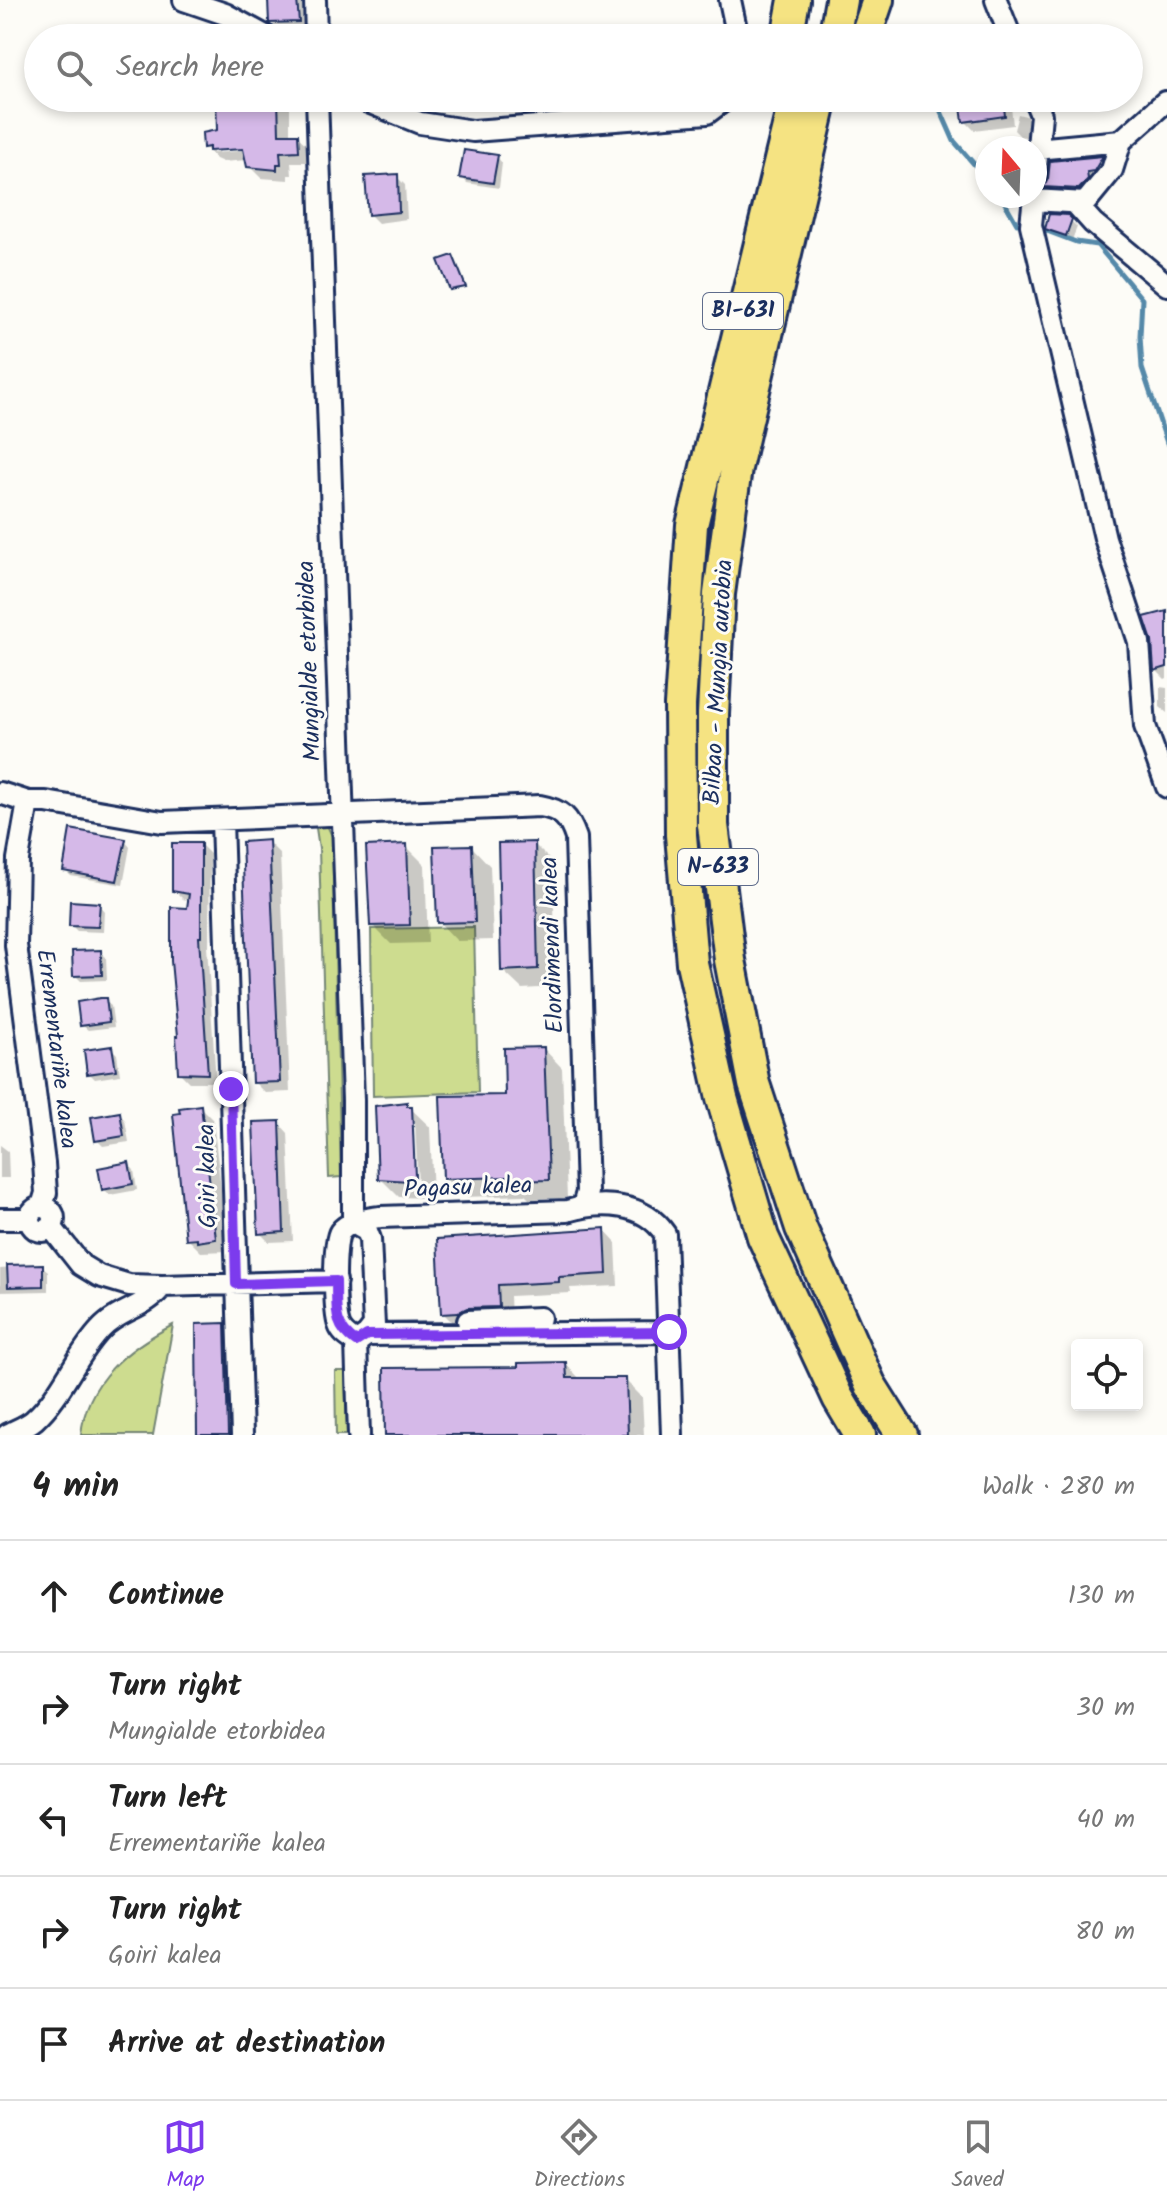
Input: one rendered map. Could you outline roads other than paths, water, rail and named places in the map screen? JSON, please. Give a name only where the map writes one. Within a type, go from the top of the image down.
[{"type":"highway","points":[[790,24],[794,0]]},
{"type":"highway","points":[[809,24],[813,0]]},
{"type":"highway","points":[[837,24],[841,0]]},
{"type":"highway","points":[[870,24],[878,0]]},
{"type":"highway","name":"N-633","points":[[692,525],[703,397],[772,112]]},
{"type":"highway","name":"Bilbao - Mungia autobia","points":[[792,112],[692,525],[680,705],[681,835],[692,963],[719,1088],[763,1237],[838,1398],[860,1435]]},
{"type":"highway","name":"Bilbao - Mungia autobia","points":[[819,112],[736,468],[719,594],[713,714],[713,825],[730,960],[754,1084],[801,1228],[870,1384],[902,1435]]},
{"type":"highway","points":[[784,272],[839,112]]},
{"type":"street","points":[[184,0],[243,24]]},
{"type":"street","points":[[315,0],[316,24]]},
{"type":"street","points":[[730,0],[735,24]]},
{"type":"street","points":[[996,0],[1005,24]]},
{"type":"street","points":[[1047,200],[1085,203],[1112,170],[1121,141],[1165,102]]},
{"type":"street","name":"Mungialde etorbidea","points":[[317,112],[353,1100],[353,1223]]},
{"type":"street","points":[[393,112],[420,123],[473,131],[708,112]]},
{"type":"street","points":[[1038,136],[1040,112]]},
{"type":"street","points":[[1047,148],[1121,141]]},
{"type":"street","points":[[1075,203],[1093,223],[1167,285]]},
{"type":"street","points":[[1032,208],[1031,225],[1105,538],[1139,642],[1145,726],[1167,787]]},
{"type":"street","points":[[0,793],[28,802],[46,802],[162,822],[341,813]]},
{"type":"street","name":"Errementariñe kalea","points":[[28,802],[18,859],[16,945],[44,1163],[46,1193],[36,1212]]},
{"type":"street","name":"Elordimendi kalea","points":[[341,813],[540,806],[556,809],[565,814],[571,823],[577,853],[587,1192],[583,1206]]},
{"type":"street","name":"Goiri kalea","points":[[222,821],[242,1435]]},
{"type":"street","name":"Pagasu kalea","points":[[353,1223],[380,1217],[567,1211],[583,1206],[625,1207],[656,1221],[665,1234],[669,1332]]},
{"type":"street","points":[[0,1219],[52,1212],[54,1220],[51,1227],[81,1265],[109,1280],[129,1285],[336,1281]]},
{"type":"street","name":"Mungialde etorbidea","points":[[353,1223],[342,1229],[336,1239],[338,1322],[344,1334],[366,1335]]},
{"type":"street","name":"Mungialde etorbidea","points":[[353,1223],[367,1231],[370,1239],[359,1435]]},
{"type":"street","points":[[109,1280],[113,1318]]},
{"type":"street","points":[[7,1435],[33,1421],[53,1398],[82,1351],[113,1318],[155,1296],[162,1286]]},
{"type":"street","points":[[366,1335],[540,1318]]},
{"type":"street","points":[[366,1335],[669,1332],[672,1435]]},
{"type":"waterway","points":[[941,112],[954,141],[975,165]]},
{"type":"waterway","points":[[1008,208],[1017,224]]},
{"type":"waterway","points":[[1039,228],[1076,242],[1097,245],[1142,299],[1142,368],[1167,443]]}]
